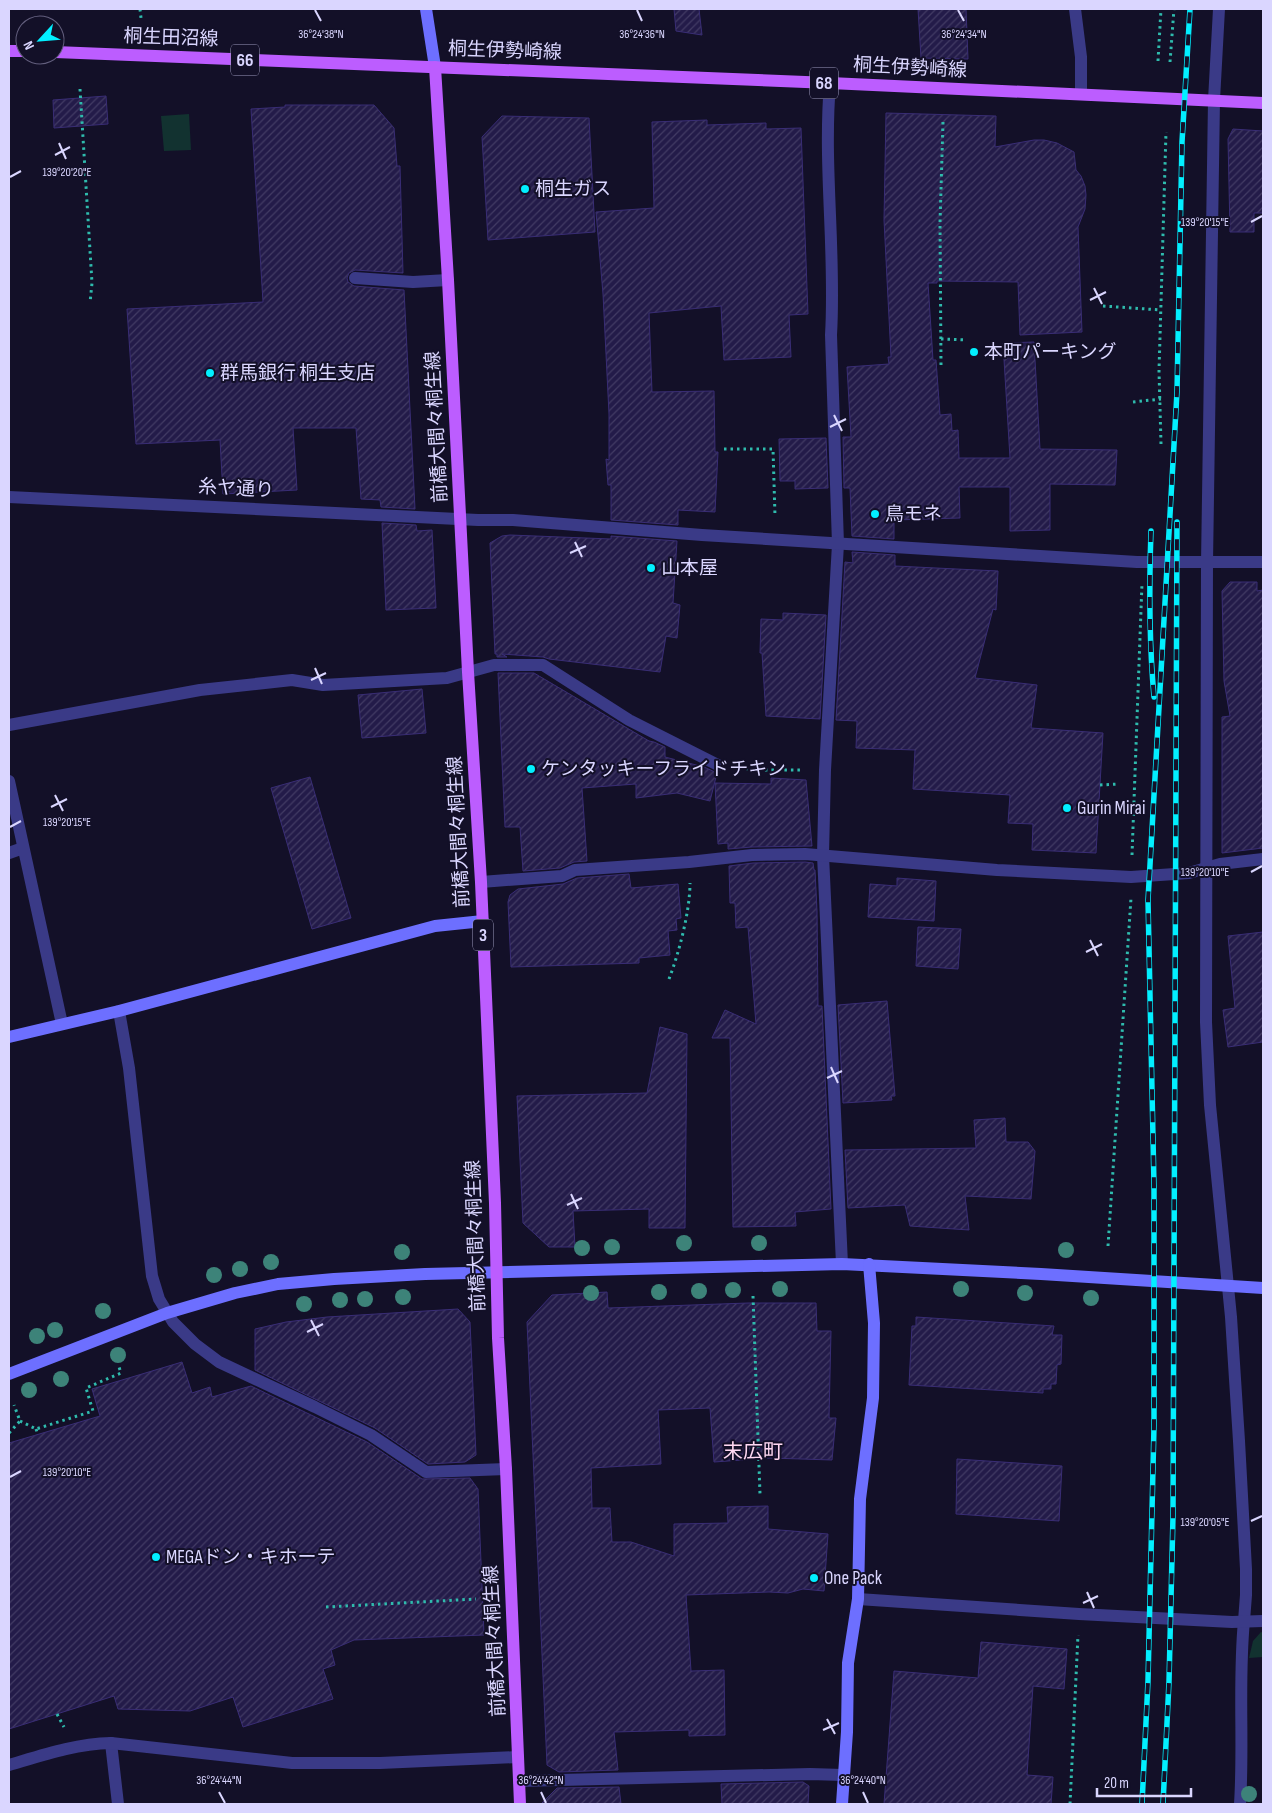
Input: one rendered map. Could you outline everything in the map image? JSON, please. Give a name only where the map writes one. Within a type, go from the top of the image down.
[{"type":"main road","name":"桐生田沼線","points":[[65,52],[435,67]]},
{"type":"main road","name":"桐生伊勢崎線","points":[[435,67],[1263,103]]},
{"type":"main road","name":"前橋大間々桐生線","points":[[435,67],[481,882],[520,1804]]},
{"type":"street","points":[[426,9],[435,67]]},
{"type":"street","points":[[1075,9],[1081,58],[1081,94]]},
{"type":"street","points":[[1219,9],[1214,100],[1206,563],[1208,1069],[1228,1286],[1245,1534],[1246,1595],[1242,1644],[1240,1804]]},
{"type":"street","points":[[830,83],[827,118],[833,308],[831,335],[838,544],[822,855],[842,1264]]},
{"type":"street","points":[[355,278],[413,282],[448,280]]},
{"type":"street","name":"糸ヤ通り","points":[[9,497],[513,520],[776,540],[1137,562],[1263,562]]},
{"type":"street","points":[[9,725],[200,690],[292,680],[323,685],[447,678],[494,665],[543,665],[629,720],[718,764]]},
{"type":"street","points":[[9,781],[62,1024]]},
{"type":"street","points":[[9,852],[23,848]]},
{"type":"street","points":[[481,882],[562,876],[575,870],[690,862],[752,855],[805,854],[997,870],[1131,877],[1188,873],[1220,864],[1263,859]]},
{"type":"street","points":[[9,1037],[119,1011],[435,926],[482,921]]},
{"type":"street","points":[[119,1011],[129,1068],[151,1267],[154,1284],[166,1313],[172,1322],[194,1344],[219,1362],[348,1423],[403,1455],[426,1472],[506,1470]]},
{"type":"street","points":[[842,1804],[847,1732],[848,1662],[858,1599],[860,1499],[873,1390],[874,1323],[869,1264]]},
{"type":"street","points":[[9,1374],[166,1313],[235,1293],[278,1284],[377,1276],[869,1264],[1263,1288]]},
{"type":"street","points":[[858,1599],[1079,1614],[1263,1621]]},
{"type":"street","points":[[9,1765],[67,1748],[111,1743],[292,1763],[380,1763],[518,1757]]},
{"type":"street","points":[[111,1743],[118,1804]]},
{"type":"street","points":[[520,1781],[810,1774],[843,1775]]},
{"type":"path","points":[[140,9],[141,18]]},
{"type":"path","points":[[1158,61],[1161,9]]},
{"type":"path","points":[[1170,62],[1174,9]]},
{"type":"path","points":[[80,89],[92,284],[90,303]]},
{"type":"path","points":[[941,365],[940,223],[943,122]]},
{"type":"path","points":[[1161,444],[1159,371],[1166,132]]},
{"type":"path","points":[[1104,306],[1161,310]]},
{"type":"path","points":[[941,339],[967,340]]},
{"type":"path","points":[[1133,402],[1160,399]]},
{"type":"path","points":[[724,449],[773,448],[776,540]]},
{"type":"path","points":[[1132,863],[1142,577]]},
{"type":"path","points":[[718,764],[762,770],[825,770]]},
{"type":"path","points":[[1100,784],[1119,784]]},
{"type":"path","points":[[669,979],[675,964],[690,896],[690,862]]},
{"type":"path","points":[[1108,1246],[1131,897]]},
{"type":"path","points":[[753,1296],[760,1494]]},
{"type":"path","points":[[14,1405],[20,1421],[36,1429],[94,1411],[86,1388],[121,1373],[118,1364]]},
{"type":"path","points":[[9,1433],[20,1421]]},
{"type":"path","points":[[36,1429],[38,1435]]},
{"type":"path","points":[[326,1608],[332,1606],[476,1599]]},
{"type":"path","points":[[1070,1804],[1079,1614]]},
{"type":"green space","points":[[189,114],[191,150],[164,151],[161,116]]},
{"type":"green space","points":[[1261,1632],[1263,1633],[1263,1657],[1249,1658],[1253,1641]]},
{"type":"building","points":[[674,9],[699,9],[702,35],[676,31]]},
{"type":"building","points":[[918,9],[966,9],[968,59],[921,58]]},
{"type":"building","points":[[106,96],[108,124],[54,128],[53,100]]},
{"type":"building","points":[[285,105],[374,105],[394,128],[397,166],[400,166],[403,273],[355,270],[349,273],[347,278],[348,282],[354,286],[404,290],[415,509],[381,507],[380,500],[361,499],[356,428],[293,428],[297,490],[223,494],[220,440],[136,444],[127,309],[263,302],[251,109],[285,107]]},
{"type":"building","points":[[886,113],[996,116],[995,147],[1044,140],[1057,143],[1074,152],[1076,170],[1085,186],[1086,195],[1085,209],[1078,227],[1082,332],[1020,335],[1018,282],[937,281],[937,283],[928,283],[933,360],[936,360],[940,415],[951,414],[952,431],[958,430],[959,458],[1010,458],[1003,343],[1034,342],[1040,449],[1117,450],[1115,485],[1050,484],[1050,530],[1010,531],[1010,487],[959,487],[960,518],[894,520],[894,539],[852,536],[850,488],[844,488],[843,437],[851,437],[847,367],[889,364],[888,357],[891,357],[884,220]]},
{"type":"building","points":[[502,116],[589,118],[595,232],[488,240],[482,137]]},
{"type":"building","points":[[707,120],[707,125],[766,123],[766,129],[801,128],[808,314],[789,315],[791,357],[724,360],[721,306],[649,313],[652,392],[714,391],[715,452],[718,452],[715,512],[678,510],[678,525],[611,520],[611,485],[608,485],[606,459],[609,460],[609,414],[603,294],[596,212],[654,208],[652,122]]},
{"type":"building","points":[[1233,129],[1263,131],[1263,213],[1254,213],[1254,232],[1230,232],[1228,139]]},
{"type":"building","points":[[826,438],[828,488],[795,489],[795,481],[780,481],[779,439]]},
{"type":"building","points":[[382,523],[416,525],[417,531],[432,530],[436,608],[386,610]]},
{"type":"building","points":[[502,536],[611,539],[611,536],[677,541],[673,603],[680,605],[677,638],[666,636],[660,672],[543,657],[502,654],[507,657],[497,657],[497,654],[495,654],[490,543]]},
{"type":"building","points":[[852,552],[895,555],[895,566],[998,571],[996,610],[993,609],[975,678],[1037,685],[1031,728],[1103,733],[1096,853],[1032,850],[1033,824],[1008,823],[1010,795],[913,789],[915,750],[856,748],[857,721],[836,720],[845,562],[853,563]]},
{"type":"building","points":[[1230,582],[1257,582],[1257,591],[1263,590],[1263,848],[1222,853],[1222,717],[1230,716],[1224,681],[1222,591]]},
{"type":"building","points":[[783,613],[826,615],[820,719],[766,716],[762,653],[760,653],[761,619],[783,620]]},
{"type":"building","points":[[498,673],[534,673],[649,741],[665,747],[665,757],[704,767],[717,773],[710,801],[677,793],[636,798],[636,784],[582,788],[587,861],[574,862],[560,868],[523,871],[520,827],[505,827]]},
{"type":"building","points":[[422,689],[426,733],[362,738],[358,695]]},
{"type":"building","points":[[310,777],[351,918],[312,929],[271,788]]},
{"type":"building","points":[[771,778],[806,780],[812,846],[728,849],[728,843],[718,844],[715,783],[771,784]]},
{"type":"building","points":[[753,863],[813,863],[815,870],[818,1006],[822,1006],[831,1209],[795,1212],[796,1226],[733,1227],[730,1038],[712,1038],[725,1010],[756,1024],[748,927],[736,928],[735,903],[730,903],[729,866]]},
{"type":"building","points":[[629,874],[631,888],[678,884],[681,918],[676,919],[677,930],[668,931],[670,955],[639,958],[639,963],[511,967],[508,902],[510,895],[518,889],[563,884],[577,878]]},
{"type":"building","points":[[897,878],[936,881],[934,921],[868,917],[870,884],[897,886]]},
{"type":"building","points":[[918,927],[961,929],[958,969],[916,966]]},
{"type":"building","points":[[1263,932],[1263,1042],[1228,1047],[1223,1010],[1235,1008],[1228,936]]},
{"type":"building","points":[[887,1001],[895,1096],[891,1096],[892,1100],[843,1103],[838,1005]]},
{"type":"building","points":[[660,1027],[687,1034],[685,1228],[649,1228],[649,1209],[573,1211],[575,1247],[549,1247],[523,1223],[517,1096],[647,1093]]},
{"type":"building","points":[[1005,1118],[1006,1142],[1028,1142],[1035,1151],[1031,1199],[965,1196],[969,1230],[910,1226],[905,1205],[848,1208],[845,1150],[976,1148],[974,1120]]},
{"type":"building","points":[[607,1292],[608,1308],[748,1303],[816,1303],[817,1331],[831,1331],[829,1418],[836,1418],[832,1460],[770,1458],[714,1462],[710,1408],[658,1410],[661,1464],[591,1468],[592,1508],[610,1508],[612,1542],[631,1542],[674,1556],[674,1524],[728,1523],[727,1507],[768,1506],[768,1529],[828,1534],[824,1591],[803,1589],[788,1593],[686,1595],[691,1671],[724,1670],[725,1735],[689,1736],[689,1730],[614,1732],[618,1770],[559,1772],[547,1765],[527,1322],[552,1295]]},
{"type":"building","points":[[458,1309],[470,1322],[476,1455],[465,1462],[428,1464],[375,1428],[255,1370],[255,1329],[286,1322],[327,1317]]},
{"type":"building","points":[[916,1317],[1054,1326],[1052,1335],[1062,1335],[1061,1364],[1057,1365],[1056,1384],[1051,1384],[1051,1389],[1043,1389],[1043,1393],[909,1385],[912,1326],[916,1326]]},
{"type":"building","points":[[182,1362],[192,1393],[210,1387],[212,1397],[251,1386],[367,1442],[422,1479],[470,1478],[478,1489],[484,1635],[354,1640],[331,1650],[335,1665],[323,1669],[333,1699],[243,1727],[233,1697],[190,1711],[118,1709],[114,1696],[9,1729],[9,1443],[100,1416],[92,1389]]},
{"type":"building","points":[[957,1459],[1062,1466],[1059,1521],[956,1514]]},
{"type":"building","points":[[981,1642],[1067,1649],[1064,1689],[1033,1686],[1027,1775],[1053,1777],[1051,1804],[884,1804],[894,1671],[978,1678]]},
{"type":"building","points":[[803,1782],[809,1786],[808,1804],[722,1804],[721,1784]]},
{"type":"building","points":[[619,1787],[621,1804],[541,1804],[557,1788]]},
{"type":"railway","points":[[1142,1804],[1148,1681],[1154,1426],[1154,1185],[1148,900],[1177,392],[1182,142],[1190,9]]},
{"type":"railway","points":[[1163,1804],[1169,1682],[1173,1516],[1177,522]]},
{"type":"railway","points":[[1151,531],[1150,614],[1154,697]]},
{"type":"place","name":"桐生ガス","points":[[525,189]]},
{"type":"place","name":"本町パーキング","points":[[974,352]]},
{"type":"place","name":"群馬銀行 桐生支店","points":[[210,373]]},
{"type":"place","name":"鳥モネ","points":[[875,514]]},
{"type":"place","name":"山本屋","points":[[651,568]]},
{"type":"place","name":"ケンタッキーフライドチキン","points":[[531,769]]},
{"type":"place","name":"Gurin Mirai","points":[[1067,808]]},
{"type":"place","name":"MEGAドン・キホーテ","points":[[156,1557]]},
{"type":"place","name":"One Pack","points":[[814,1578]]},
{"type":"district","name":"末広町","points":[[753,1452]]}]
